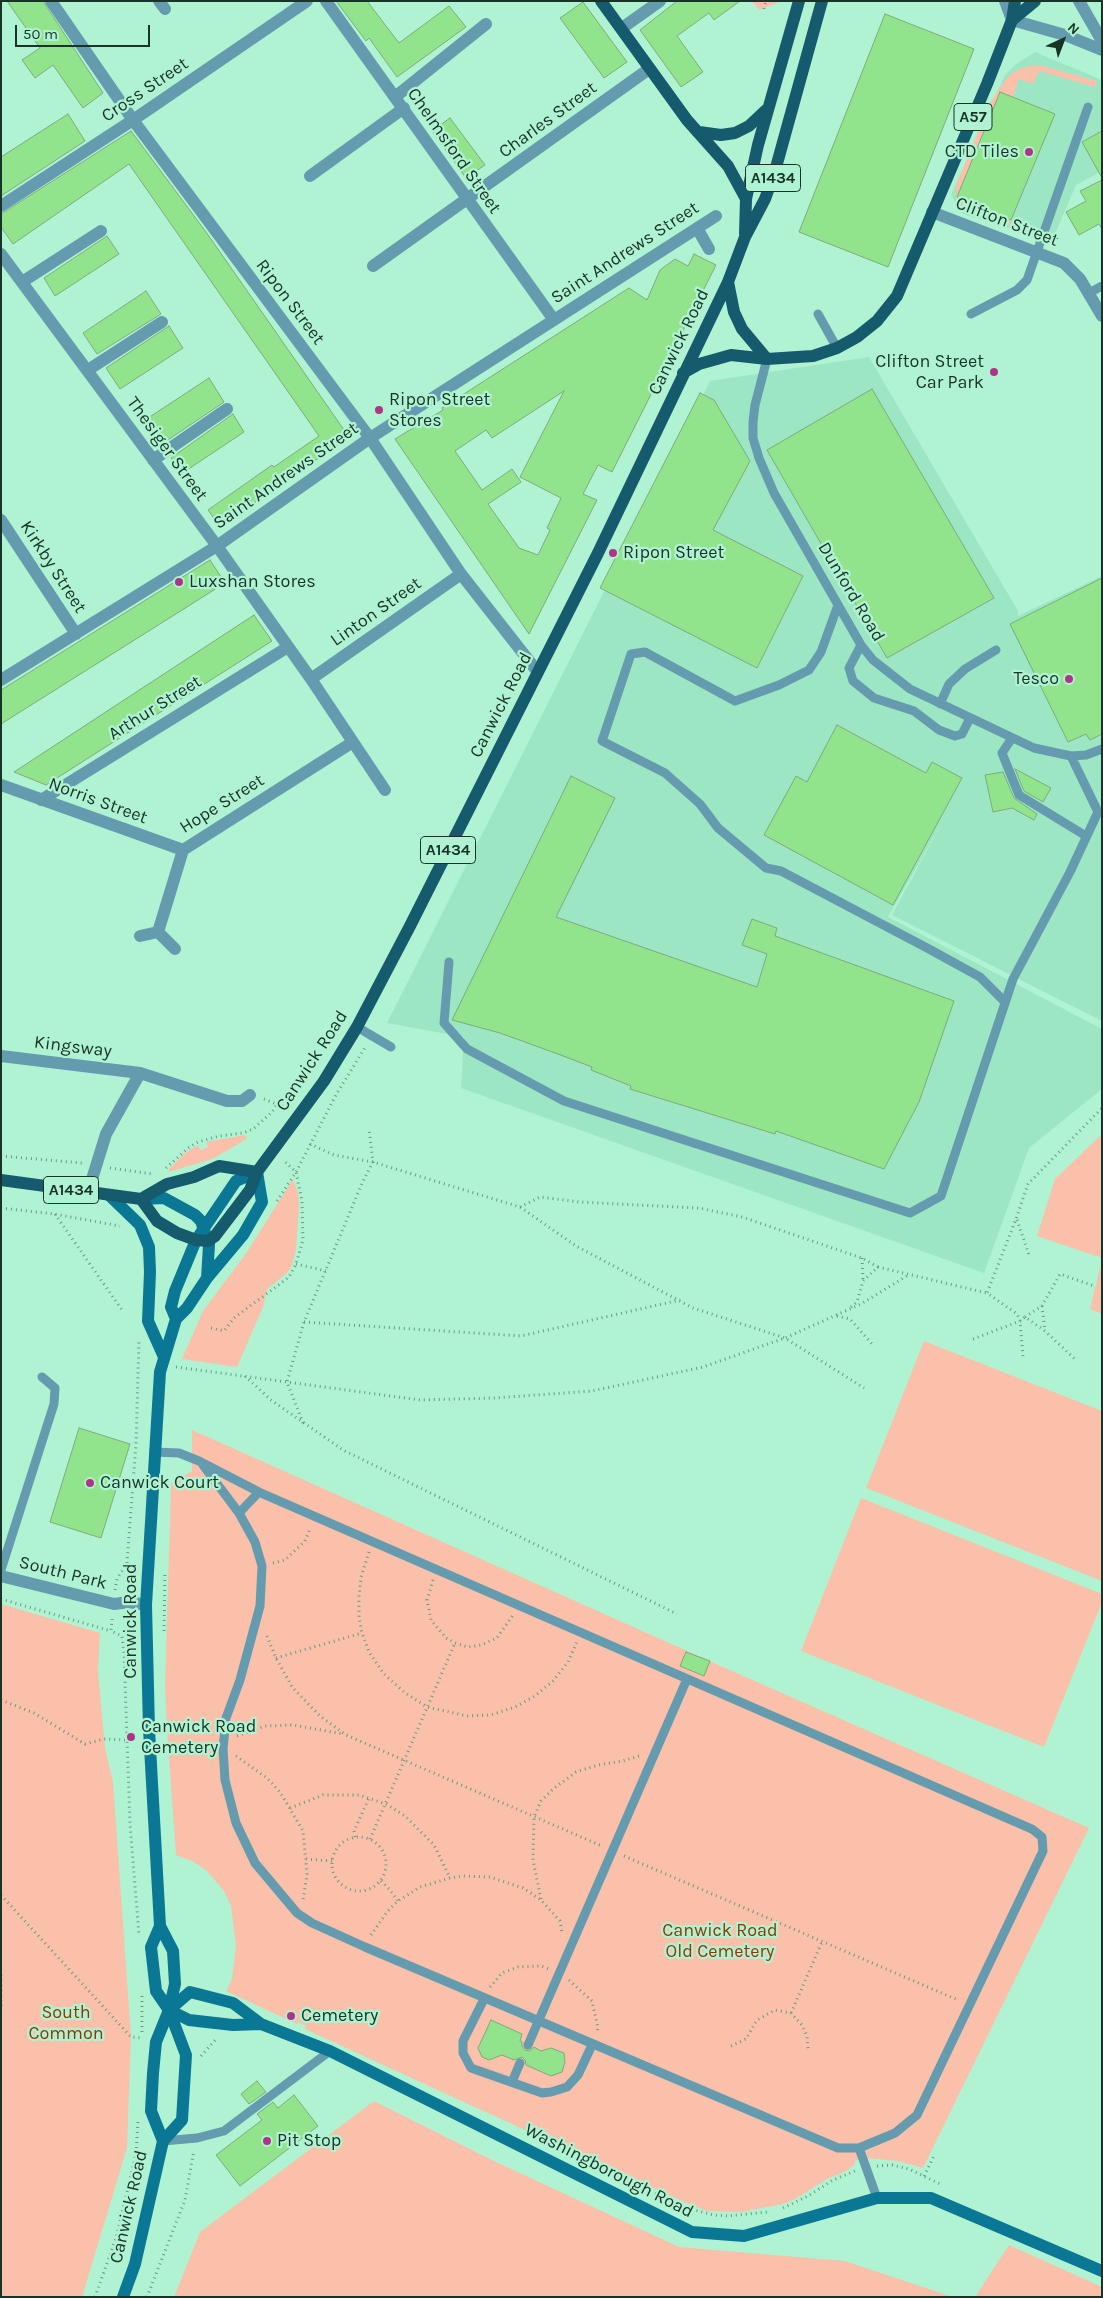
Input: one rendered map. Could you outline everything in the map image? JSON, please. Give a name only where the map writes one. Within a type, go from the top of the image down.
[{"type":"main road","points":[[601,1],[687,120],[728,166],[746,199]]},
{"type":"main road","name":"Canwick Road","points":[[745,237],[746,199],[767,108],[799,1]]},
{"type":"main road","name":"Canwick Road","points":[[204,1228],[236,1181],[256,1172],[324,1082],[357,1027],[598,553],[728,282],[745,237],[765,199],[775,171],[822,1]]},
{"type":"main road","name":"A57","points":[[683,373],[699,364],[731,355],[767,359],[813,356],[837,348],[857,337],[877,321],[897,296],[988,84],[1012,20],[1015,1]]},
{"type":"main road","name":"A57","points":[[1012,20],[1035,1]]},
{"type":"main road","points":[[699,132],[721,135],[735,133],[758,119],[767,108]]},
{"type":"main road","points":[[728,282],[734,312],[742,329],[767,359]]},
{"type":"main road","points":[[141,1199],[167,1184],[194,1177],[219,1166],[256,1172]]},
{"type":"main road","name":"Canwick Road","points":[[123,2297],[135,2264],[163,2141],[151,2111],[156,2042],[169,2010],[176,1984],[173,1951],[160,1926],[148,1729],[146,1605],[160,1372],[176,1319],[187,1308],[207,1278],[244,1235],[262,1202],[256,1172]]},
{"type":"main road","name":"A1434","points":[[202,1240],[220,1231],[250,1190],[256,1172]]},
{"type":"main road","name":"A1434","points":[[1,1180],[141,1199]]},
{"type":"main road","points":[[109,1195],[140,1225],[149,1247],[148,1321],[164,1357]]},
{"type":"main road","points":[[141,1199],[164,1198],[195,1215],[204,1228],[202,1240],[207,1278]]},
{"type":"main road","points":[[141,1199],[156,1221],[177,1233],[202,1240]]},
{"type":"main road","name":"Canwick Road","points":[[176,1319],[171,1308],[175,1291],[202,1240]]},
{"type":"main road","name":"Canwick Road","points":[[160,1926],[151,1947],[156,1991],[169,2010]]},
{"type":"main road","points":[[163,2141],[182,2120],[186,2055],[169,2010],[190,1992],[233,2004],[261,2024]]},
{"type":"main road","name":"Washingborough Road","points":[[169,2010],[190,2020],[233,2025],[261,2024],[330,2051],[692,2232],[744,2236],[878,2198],[931,2198],[1102,2270]]},
{"type":"street","name":"Ripon Street","points":[[51,1],[133,120],[370,438],[461,574],[537,671]]},
{"type":"street","name":"Cross Street","points":[[1,206],[133,120],[307,1]]},
{"type":"street","name":"Chelmsford Street","points":[[326,1],[554,320]]},
{"type":"street","points":[[622,28],[660,1]]},
{"type":"street","points":[[1005,1],[1012,20],[1065,35],[1102,50]]},
{"type":"street","points":[[1080,1],[1102,41]]},
{"type":"street","points":[[395,97],[486,24]]},
{"type":"street","name":"Charles Street","points":[[374,266],[649,69]]},
{"type":"street","points":[[310,176],[404,108]]},
{"type":"street","name":"Clifton Street","points":[[932,212],[1064,263],[1080,279],[1102,316]]},
{"type":"street","name":"Saint Andrews Street","points":[[1,680],[217,546],[370,438],[716,216]]},
{"type":"street","points":[[697,228],[709,249]]},
{"type":"street","points":[[22,282],[101,231]]},
{"type":"street","name":"Thesiger Street","points":[[1,254],[217,546],[311,679],[385,790]]},
{"type":"street","points":[[88,370],[162,322]]},
{"type":"street","points":[[153,460],[227,409]]},
{"type":"street","name":"Kirkby Street","points":[[1,520],[76,634]]},
{"type":"street","name":"Linton Street","points":[[311,679],[461,574]]},
{"type":"street","name":"Arthur Street","points":[[40,800],[288,647]]},
{"type":"street","name":"Hope Street","points":[[158,932],[182,850],[353,742]]},
{"type":"street","name":"Norris Street","points":[[1,785],[182,850]]},
{"type":"street","points":[[140,936],[158,932],[176,949]]},
{"type":"street","name":"Kingsway","points":[[1,1056],[140,1074],[227,1101],[242,1100],[250,1095]]},
{"type":"street","points":[[88,1192],[106,1134],[140,1074]]},
{"type":"street","name":"South Park","points":[[1,1576],[114,1604],[129,1602],[146,1605]]},
{"type":"lane","points":[[971,314],[986,308],[1027,280],[1088,107]]},
{"type":"lane","points":[[1089,293],[1102,286]]},
{"type":"lane","points":[[818,314],[837,348]]},
{"type":"lane","name":"Dunford Road","points":[[767,359],[754,405],[753,422],[756,448],[774,493],[861,645],[873,660],[892,677],[910,689],[1034,748],[1071,756],[1086,755],[1102,749]]},
{"type":"lane","points":[[838,605],[821,652],[809,670],[779,685],[735,701],[645,652],[631,654],[602,741],[665,774],[700,804],[718,828],[766,868],[781,871],[980,977],[1005,1002]]},
{"type":"lane","points":[[861,645],[848,668],[853,682],[874,698],[914,711],[939,730],[955,736],[962,734],[970,718]]},
{"type":"lane","points":[[940,704],[949,684],[959,674],[996,650]]},
{"type":"lane","points":[[1012,738],[1002,753],[1019,795],[1086,836]]},
{"type":"lane","points":[[449,962],[444,1023],[467,1050],[564,1101],[910,1213],[941,1196],[1013,979],[1070,872],[1098,812],[1071,756]]},
{"type":"lane","points":[[357,1027],[391,1046]]},
{"type":"lane","points":[[1,1570],[54,1404],[55,1388],[42,1376]]},
{"type":"lane","points":[[154,1452],[179,1453],[199,1461],[258,1492],[1032,1829],[1042,1837],[1043,1851],[917,2115],[895,2133],[859,2148],[838,2148],[537,2022],[312,1923],[297,1913],[256,1863],[236,1823],[225,1780],[223,1749],[226,1718],[240,1680],[260,1606],[262,1566],[255,1542],[239,1513],[199,1461]]},
{"type":"lane","points":[[239,1513],[258,1492]]},
{"type":"lane","points":[[528,2044],[687,1679]]},
{"type":"lane","points":[[484,1998],[463,2041],[463,2052],[471,2068],[542,2093],[567,2087],[578,2075],[592,2045]]},
{"type":"lane","points":[[163,2141],[197,2138],[224,2131],[330,2051]]},
{"type":"lane","points":[[512,2082],[520,2063]]},
{"type":"lane","points":[[859,2148],[878,2198]]},
{"type":"path","points":[[764,9],[766,1]]},
{"type":"path","points":[[275,1204],[296,1172],[337,1093],[373,1035]]},
{"type":"path","points":[[1,1156],[96,1165],[128,1172],[153,1174],[167,1168],[180,1154],[198,1142],[219,1136],[243,1133],[253,1129],[278,1104]]},
{"type":"path","points":[[987,1293],[1028,1184],[1102,1108]]},
{"type":"path","points":[[304,1424],[287,1382],[304,1322],[363,1181],[374,1162],[369,1129]]},
{"type":"path","points":[[310,1144],[334,1155],[374,1162],[520,1207],[576,1246],[694,1308],[786,1338],[864,1388]]},
{"type":"path","points":[[212,1328],[224,1332],[234,1318],[289,1277],[296,1264],[303,1240],[302,1202],[296,1172]]},
{"type":"path","points":[[520,1207],[540,1197],[580,1202],[699,1208],[742,1217],[862,1258],[878,1267],[987,1293],[1017,1314],[1020,1321],[1023,1356]]},
{"type":"path","points":[[1,1208],[54,1214],[124,1228]]},
{"type":"path","points":[[54,1214],[122,1310]]},
{"type":"path","points":[[1016,1219],[1029,1255]]},
{"type":"path","points":[[849,1309],[857,1302],[863,1281],[862,1258]]},
{"type":"path","points":[[296,1264],[326,1271]]},
{"type":"path","points":[[863,1281],[878,1267]]},
{"type":"path","points":[[176,1367],[420,1400],[494,1398],[592,1391],[703,1367],[786,1338],[836,1316],[910,1274]]},
{"type":"path","points":[[973,1339],[1020,1321],[1042,1306],[1060,1274],[1094,1286]]},
{"type":"path","points":[[304,1322],[521,1336],[680,1300]]},
{"type":"path","points":[[1042,1306],[1045,1331]]},
{"type":"path","points":[[836,1316],[850,1319],[873,1345]]},
{"type":"path","points":[[1025,1317],[1045,1331],[1077,1361]]},
{"type":"path","points":[[117,1578],[127,1563],[136,1444],[139,1331]]},
{"type":"path","points":[[174,1372],[178,1359]]},
{"type":"path","points":[[244,1376],[271,1400],[343,1450],[676,1614]]},
{"type":"path","points":[[262,1566],[285,1560],[305,1541],[315,1516]]},
{"type":"path","points":[[373,1542],[361,1577],[359,1618],[362,1633],[369,1652],[384,1674],[404,1692],[426,1707],[467,1716],[491,1715],[515,1707],[535,1696],[553,1681],[568,1662],[581,1633]]},
{"type":"path","points":[[163,1637],[165,1569]]},
{"type":"path","points":[[437,1570],[428,1600],[431,1620],[446,1638],[455,1643],[468,1647],[481,1645],[497,1638],[509,1624],[518,1606]]},
{"type":"path","points":[[1,1599],[111,1631],[122,1636],[132,1856]]},
{"type":"path","points":[[260,1606],[267,1638],[292,1688],[320,1716],[346,1735],[970,2005]]},
{"type":"path","points":[[111,1631],[112,1620]]},
{"type":"path","points":[[276,1658],[362,1633]]},
{"type":"path","points":[[370,1839],[455,1643]]},
{"type":"path","points":[[1,1700],[34,1713],[85,1744],[104,1739],[126,1740]]},
{"type":"path","points":[[297,1913],[306,1888],[306,1859],[302,1830],[290,1808],[267,1778],[243,1760],[223,1749],[233,1737],[266,1726],[293,1725],[346,1735]]},
{"type":"path","points":[[541,1900],[532,1860],[534,1817],[541,1801],[553,1788],[576,1772],[642,1755],[659,1743]]},
{"type":"path","points":[[290,1808],[302,1801],[323,1795],[359,1795],[386,1804],[405,1816],[434,1844],[450,1878]]},
{"type":"path","points":[[355,1837],[354,1831],[369,1798]]},
{"type":"path","points":[[355,1837],[370,1839],[380,1846],[386,1860],[385,1873],[380,1882],[374,1887],[356,1892],[344,1887],[336,1878],[332,1861],[336,1850],[344,1842],[355,1837]]},
{"type":"path","points":[[306,1859],[332,1861]]},
{"type":"path","points":[[365,1947],[374,1930],[398,1902],[420,1887],[450,1878],[490,1877],[523,1888],[541,1900],[560,1921],[566,1955]]},
{"type":"path","points":[[380,1882],[390,1890],[398,1902]]},
{"type":"path","points":[[1,1896],[131,2037],[142,2038]]},
{"type":"path","points":[[791,2013],[822,1942]]},
{"type":"path","points":[[1,1975],[1,2009]]},
{"type":"path","points":[[731,2046],[746,2039],[757,2020],[775,2010],[791,2013],[802,2025],[807,2036],[808,2049]]},
{"type":"path","points":[[199,2059],[202,2053],[219,2036]]},
{"type":"path","points":[[95,2297],[116,2238],[136,2154],[138,2115]]},
{"type":"path","points":[[147,2297],[184,2200],[197,2138]]},
{"type":"path","points":[[924,2176],[935,2154]]},
{"type":"path","points":[[780,2209],[808,2196],[833,2180],[865,2166],[892,2165],[924,2176],[947,2187]]},
{"type":"path","points":[[618,2176],[691,2209],[714,2215],[745,2215],[773,2210]]},
{"type":"shaded area","points":[[1035,52],[1102,80],[1102,171],[1076,185],[1052,241],[963,214],[951,195],[1005,75],[1016,64]]},
{"type":"shaded area","points":[[869,357],[1018,611],[1018,616],[1102,576],[1102,1021],[892,915],[944,819],[888,917],[1102,1029],[1102,1089],[1029,1148],[984,1273],[461,1088],[464,1037],[387,1023],[710,381]]},
{"type":"green space","points":[[752,1],[782,1],[759,10]]},
{"type":"green space","points":[[1039,65],[1097,81],[1095,87],[1039,71],[1033,84],[1019,79],[1013,97],[1000,92],[957,197],[1011,220],[1009,226],[964,208],[957,198],[956,185],[990,103],[1005,80],[1015,71]]},
{"type":"green space","points":[[1102,1134],[1102,1258],[1037,1236],[1055,1179]]},
{"type":"green space","points":[[245,1135],[247,1138],[212,1159],[169,1172],[169,1169],[185,1153],[198,1145],[201,1150],[208,1147],[206,1142]]},
{"type":"green space","points":[[293,1179],[298,1193],[299,1206],[296,1250],[292,1265],[287,1273],[267,1289],[263,1307],[237,1367],[182,1359],[203,1311],[247,1252]]},
{"type":"green space","points":[[1102,1260],[1102,1314],[1090,1309]]},
{"type":"green space","points":[[924,1341],[1102,1411],[1102,1581],[866,1488]]},
{"type":"green space","name":"Canwick Road Old Cemetery","points":[[192,1430],[1089,1828],[923,2168],[898,2161],[865,2158],[855,2161],[854,2165],[848,2170],[827,2179],[795,2199],[783,2204],[741,2212],[707,2211],[468,2104],[305,2029],[306,2026],[298,2022],[297,2024],[226,1991],[232,1979],[236,1946],[231,1906],[224,1891],[206,1870],[192,1861],[176,1855],[167,1731],[165,1687],[171,1483],[192,1471]]},
{"type":"green space","points":[[861,1498],[1102,1594],[1102,1602],[1044,1747],[801,1651]]},
{"type":"green space","name":"South Common","points":[[1,1604],[100,1633],[98,1672],[105,1748],[113,1782],[131,2037],[127,2148],[82,2297],[1,2297]]},
{"type":"green space","points":[[374,2101],[494,2161],[679,2247],[845,2261],[953,2297],[174,2297],[200,2232]]},
{"type":"green space","points":[[1009,2245],[1102,2287],[1102,2297],[975,2297]]},
{"type":"building","points":[[7,1],[43,1],[103,93],[83,108],[53,65],[35,78],[22,60],[40,48]]},
{"type":"building","points":[[336,1],[367,1],[399,43],[449,6],[466,27],[397,77],[369,38],[366,41]]},
{"type":"building","points":[[677,1],[740,1],[714,20],[709,13],[677,36],[703,72],[681,87],[640,30]]},
{"type":"building","points":[[583,2],[627,62],[604,78],[560,18]]},
{"type":"building","points":[[885,14],[974,49],[888,267],[799,232]]},
{"type":"building","points":[[1000,92],[1055,114],[1011,220],[957,197]]},
{"type":"building","points":[[68,114],[85,141],[1,196],[1,157]]},
{"type":"building","points":[[450,118],[485,165],[466,178],[432,131]]},
{"type":"building","points":[[131,131],[206,232],[349,437],[220,527],[208,510],[272,465],[274,467],[319,436],[129,164],[13,244],[1,227],[1,214]]},
{"type":"building","points":[[1102,131],[1102,178],[1082,142]]},
{"type":"building","points":[[1102,180],[1102,229],[1099,224],[1079,235],[1066,212],[1086,201],[1080,191]]},
{"type":"building","points":[[107,236],[119,254],[55,296],[44,278]]},
{"type":"building","points":[[694,254],[716,265],[612,472],[598,465],[583,494],[597,500],[529,634],[395,439],[443,410],[442,408],[629,288],[647,300],[660,270],[675,259],[688,266]],"holes":[[[564,391],[520,477],[561,498],[547,528],[550,530],[538,555],[519,548],[488,504],[521,482],[512,469],[482,490],[455,451],[486,430],[492,438]]]},
{"type":"building","points":[[146,291],[161,314],[97,354],[83,333]]},
{"type":"building","points":[[169,326],[183,348],[120,389],[106,368]]},
{"type":"building","points":[[209,378],[224,402],[162,444],[145,420]]},
{"type":"building","points":[[872,389],[994,598],[887,658],[767,450]]},
{"type":"building","points":[[700,393],[714,400],[750,461],[713,530],[803,576],[757,668],[600,588]]},
{"type":"building","points":[[233,414],[244,432],[181,474],[171,458]]},
{"type":"building","points":[[210,560],[225,583],[1,724],[1,690]]},
{"type":"building","name":"Tesco","points":[[1102,578],[1102,734],[1090,740],[1086,734],[1068,742],[1010,624]]},
{"type":"building","points":[[254,615],[272,641],[46,785],[14,772]]},
{"type":"building","points":[[837,725],[926,773],[932,762],[962,778],[893,905],[764,835],[796,776],[807,782]]},
{"type":"building","points":[[1015,769],[1051,788],[1043,802],[1024,791]]},
{"type":"building","points":[[1003,772],[1014,798],[1037,814],[1034,820],[1012,808],[993,812],[985,775]]},
{"type":"building","points":[[571,776],[615,798],[556,917],[757,987],[767,954],[742,945],[752,919],[777,928],[775,936],[954,1001],[919,1102],[884,1169],[776,1131],[775,1134],[630,1089],[631,1086],[591,1070],[592,1067],[500,1033],[452,1020]]},
{"type":"building","name":"Canwick Court","points":[[79,1428],[130,1444],[101,1538],[50,1522]]},
{"type":"building","points":[[686,1652],[710,1661],[704,1676],[680,1666]]},
{"type":"building","points":[[491,2020],[522,2034],[520,2041],[525,2050],[529,2051],[534,2047],[541,2051],[551,2048],[564,2053],[565,2062],[562,2072],[551,2076],[526,2065],[522,2057],[514,2060],[502,2055],[489,2060],[482,2057],[478,2048]]},
{"type":"building","points":[[257,2081],[266,2092],[249,2104],[241,2094]]},
{"type":"building","name":"Pit Stop","points":[[294,2095],[318,2126],[240,2186],[216,2155],[262,2120],[257,2114],[273,2102],[278,2108]]},
{"type":"place","name":"CTD Tiles","points":[[1029,152]]},
{"type":"place","name":"Clifton Street Car Park","points":[[994,372]]},
{"type":"place","name":"Ripon Street Stores","points":[[379,410]]},
{"type":"place","name":"Ripon Street","points":[[613,553]]},
{"type":"place","name":"Luxshan Stores","points":[[179,582]]},
{"type":"place","name":"Tesco","points":[[1069,679]]},
{"type":"place","name":"Canwick Court","points":[[90,1483]]},
{"type":"place","name":"Canwick Road Cemetery","points":[[131,1737]]},
{"type":"place","name":"Cemetery","points":[[291,2016]]},
{"type":"place","name":"Pit Stop","points":[[267,2141]]}]
